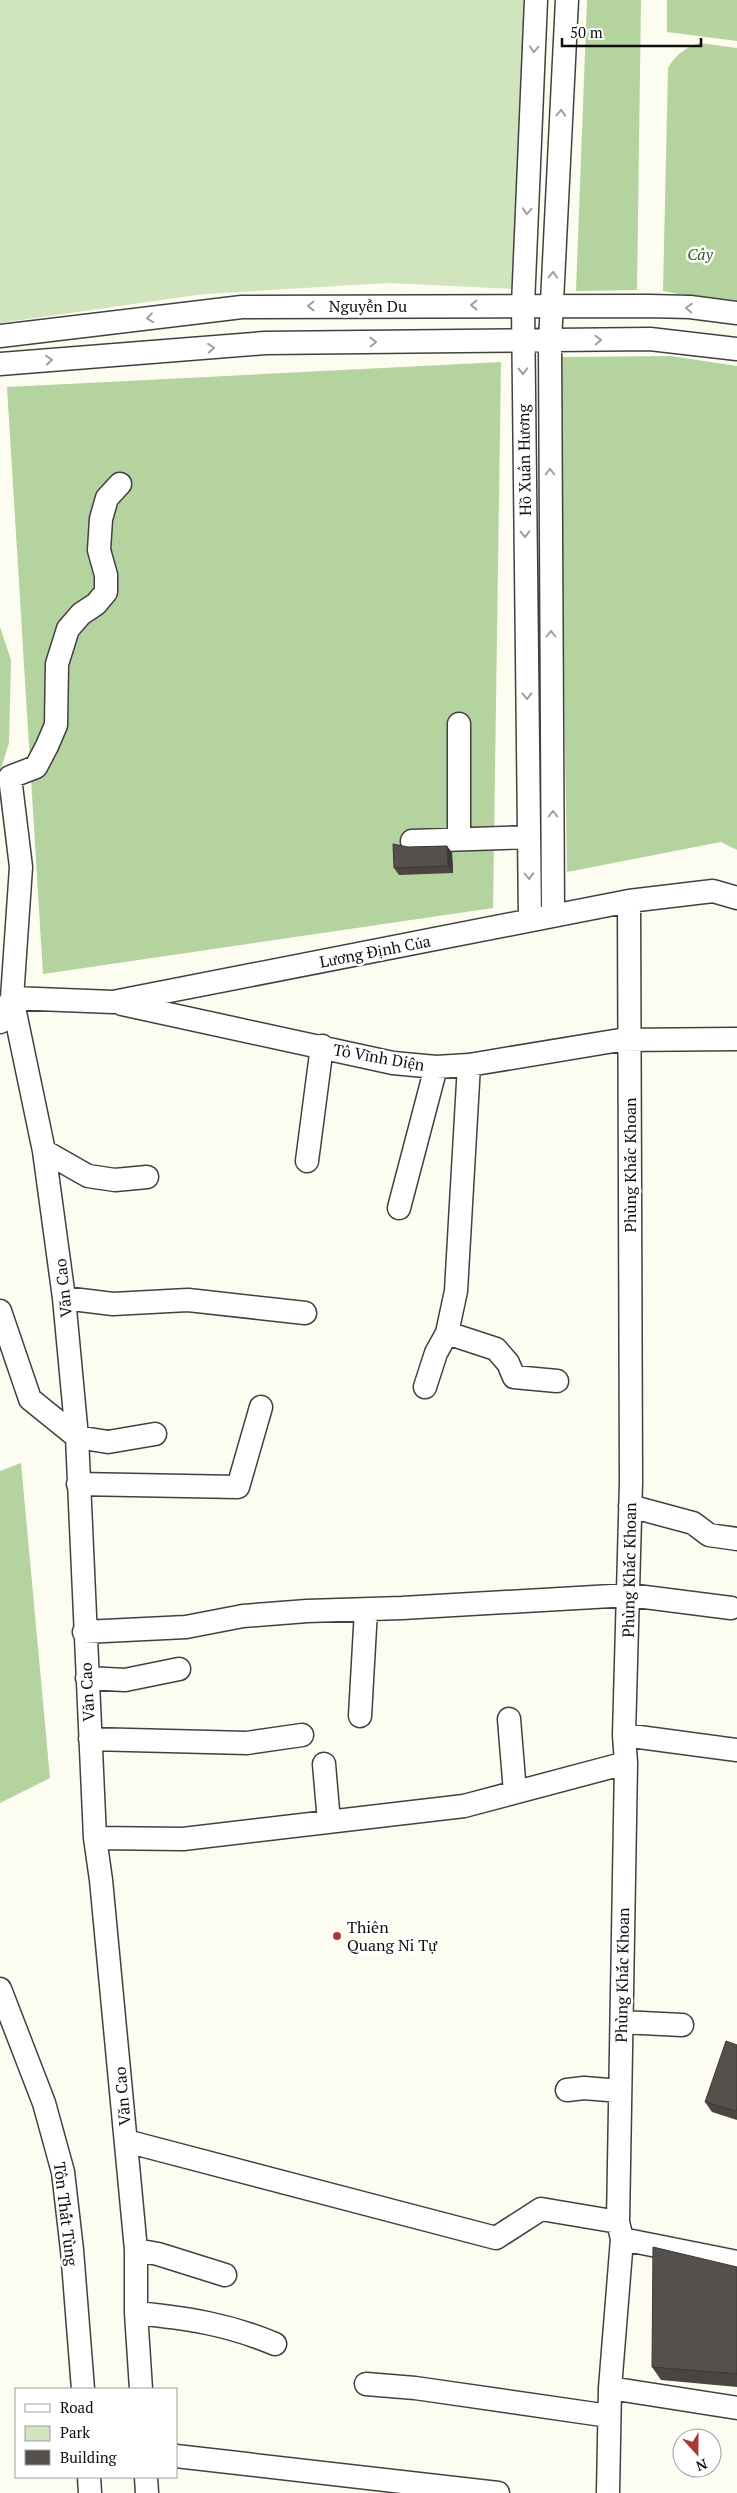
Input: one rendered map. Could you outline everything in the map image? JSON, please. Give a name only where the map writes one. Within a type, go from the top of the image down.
[{"type":"street","name":"Hồ Xuân Hương","points":[[530,920],[522,305],[536,0]]},
{"type":"street","name":"Hồ Xuân Hương","points":[[553,915],[550,342],[567,0]]},
{"type":"street","name":"Nguyễn Du","points":[[0,336],[242,307],[649,306],[690,307],[737,313]]},
{"type":"street","points":[[649,306],[650,339]]},
{"type":"street","points":[[0,364],[265,343],[523,340],[550,342],[650,339],[737,349]]},
{"type":"street","points":[[0,1022],[12,998],[21,867],[10,777],[36,767],[56,725],[56,664],[68,628],[80,614],[96,604],[106,592],[106,576],[100,550],[101,519],[107,498],[120,484]]},
{"type":"street","points":[[459,724],[459,839]]},
{"type":"street","points":[[412,841],[529,837]]},
{"type":"street","name":"Lương Định Của","points":[[12,998],[112,1002],[629,901],[713,891],[737,898]]},
{"type":"street","name":"Phùng Khắc Khoan","points":[[608,2493],[610,2388],[620,2230],[620,2091],[626,1763],[624,1735],[629,1595],[629,901]]},
{"type":"street","name":"Văn Cao","points":[[12,998],[44,1151],[64,1298],[77,1437],[84,1632],[95,1838],[101,1880],[136,2250],[136,2312],[141,2388]]},
{"type":"street","name":"Tô Vĩnh Diện","points":[[112,1002],[322,1046],[393,1063],[436,1067],[469,1065],[629,1040],[737,1038]]},
{"type":"street","points":[[307,1161],[322,1046]]},
{"type":"street","points":[[425,1387],[436,1354],[447,1333],[456,1291],[469,1065]]},
{"type":"street","points":[[398,1208],[436,1067]]},
{"type":"street","points":[[44,1151],[88,1176],[115,1180],[147,1177]]},
{"type":"street","points":[[64,1298],[113,1304],[188,1300],[306,1313]]},
{"type":"street","points":[[0,1312],[30,1399],[77,1437],[108,1442],[155,1434]]},
{"type":"street","points":[[447,1333],[496,1349],[508,1363],[514,1377],[557,1381]]},
{"type":"street","points":[[78,1484],[238,1487],[261,1407]]},
{"type":"street","points":[[630,1506],[693,1523],[709,1535],[737,1539]]},
{"type":"street","points":[[84,1632],[186,1627],[243,1616],[307,1611],[366,1610],[629,1595],[731,1608]]},
{"type":"street","points":[[360,1716],[366,1610]]},
{"type":"street","points":[[87,1678],[125,1680],[180,1669]]},
{"type":"street","points":[[510,1719],[515,1792]]},
{"type":"street","points":[[90,1740],[247,1743],[302,1734]]},
{"type":"street","points":[[624,1735],[737,1750]]},
{"type":"street","points":[[95,1838],[183,1839],[464,1806],[626,1763]]},
{"type":"street","points":[[324,1764],[330,1822]]},
{"type":"street","name":"Tôn Thất Tùng","points":[[0,1989],[44,2103],[63,2172],[72,2250],[83,2388]]},
{"type":"street","points":[[622,2022],[682,2025]]},
{"type":"street","points":[[567,2090],[584,2088],[620,2091]]},
{"type":"street","points":[[126,2141],[496,2238],[541,2209],[737,2262]]},
{"type":"street","points":[[136,2250],[158,2254],[225,2275]]},
{"type":"street","points":[[136,2312],[199,2319],[245,2331],[275,2344]]},
{"type":"street","points":[[366,2384],[414,2388],[609,2416]]},
{"type":"street","points":[[610,2388],[737,2408]]},
{"type":"street","points":[[178,2456],[498,2493]]},
{"type":"street","points":[[89,2478],[90,2493]]},
{"type":"street","points":[[146,2478],[147,2493]]},
{"type":"green space","points":[[0,0],[535,0],[513,289],[388,283],[204,294],[0,323]]},
{"type":"green space","points":[[587,0],[641,0],[637,290],[576,291]]},
{"type":"green space","points":[[667,0],[737,0],[737,41],[667,32]]},
{"type":"green space","name":"Cây","points":[[700,43],[737,48],[737,305],[663,291],[668,68],[681,52]]},
{"type":"green space","points":[[671,356],[737,366],[737,850],[721,842],[567,872],[559,357]]},
{"type":"green space","points":[[501,362],[493,908],[43,974],[7,387]]},
{"type":"green space","points":[[0,627],[11,660],[9,743],[0,772]]},
{"type":"green space","points":[[21,1463],[50,1778],[0,1803],[0,1471]]},
{"type":"building","points":[[393,844],[408,847],[447,846],[448,866],[394,868]]},
{"type":"building","points":[[726,2041],[737,2045],[736,2111],[705,2102]]},
{"type":"building","points":[[653,2247],[737,2267],[737,2374],[652,2367]]},
{"type":"place","name":"Thiên Quang Ni Tự","points":[[337,1936]]}]
